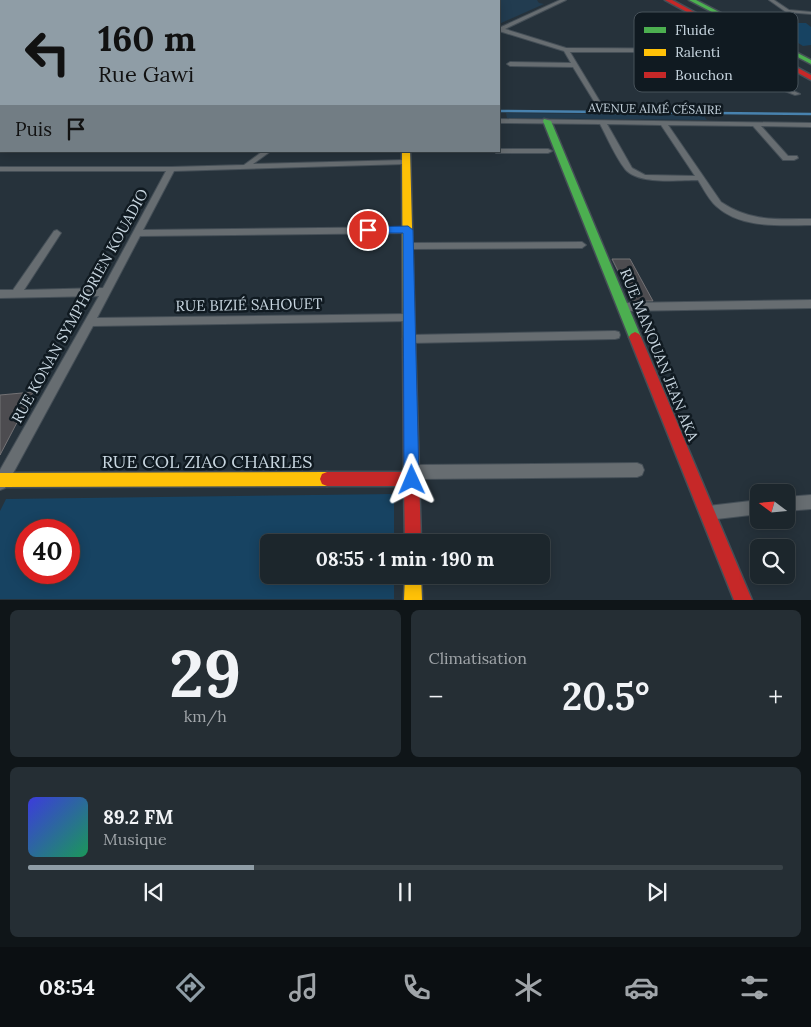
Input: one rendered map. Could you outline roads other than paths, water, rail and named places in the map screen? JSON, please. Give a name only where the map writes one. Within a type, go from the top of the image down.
[{"type":"street","points":[[500,30],[564,0]]},
{"type":"street","points":[[668,0],[690,12]]},
{"type":"street","points":[[692,0],[715,12]]},
{"type":"street","points":[[771,0],[788,11],[811,13]]},
{"type":"street","points":[[500,30],[566,50],[634,51]]},
{"type":"street","points":[[566,50],[602,110]]},
{"type":"street","points":[[798,55],[811,62]]},
{"type":"street","points":[[510,64],[575,65]]},
{"type":"street","points":[[798,71],[811,78]]},
{"type":"street","points":[[792,92],[796,94]]},
{"type":"street","name":"AVENUE AIMÉ CÉSAIRE","points":[[500,121],[810,126]]},
{"type":"street","name":"RUE MANOUAN JEAN AKA","points":[[547,121],[743,600]]},
{"type":"street","points":[[602,122],[629,169],[636,174],[644,177],[699,178]]},
{"type":"street","points":[[663,123],[718,204],[741,218],[750,220],[811,222]]},
{"type":"street","points":[[755,124],[786,158],[794,158]]},
{"type":"street","points":[[500,150],[548,151]]},
{"type":"street","points":[[246,166],[267,152]]},
{"type":"street","points":[[0,169],[171,169],[406,156],[413,534]]},
{"type":"street","name":"RUE KONAN SYMPHORIEN KOUADIO","points":[[1,482],[90,322],[171,169]]},
{"type":"street","points":[[138,232],[408,230]]},
{"type":"street","points":[[16,294],[57,233]]},
{"type":"street","points":[[408,246],[582,245]]},
{"type":"street","points":[[0,294],[106,292]]},
{"type":"street","points":[[623,307],[811,304]]},
{"type":"street","name":"RUE BIZIÉ SAHOUET","points":[[90,322],[408,318]]},
{"type":"street","points":[[410,338],[615,335]]},
{"type":"street","points":[[412,476],[637,470]]},
{"type":"street","name":"RUE COL ZIAO CHARLES","points":[[1,482],[412,476]]},
{"type":"street","points":[[795,503],[811,502]]},
{"type":"street","points":[[708,513],[750,508]]},
{"type":"street","points":[[413,584],[413,600]]},
{"type":"waterway","points":[[500,111],[811,114]]}]
